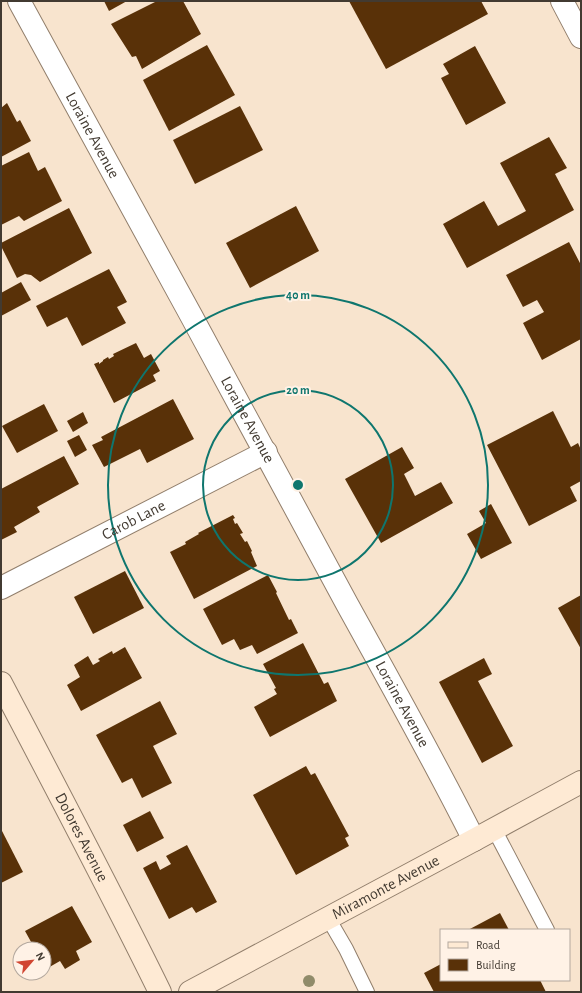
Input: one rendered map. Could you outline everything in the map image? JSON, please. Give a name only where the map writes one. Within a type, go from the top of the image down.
[{"type":"street","name":"Loraine Avenue","points":[[19,1],[266,452],[453,798],[474,840]]},
{"type":"street","points":[[562,1],[581,37]]},
{"type":"street","name":"Carob Lane","points":[[1,588],[266,452]]},
{"type":"street","name":"Dolores Avenue","points":[[1,683],[140,950],[160,992]]},
{"type":"street","name":"Miramonte Avenue","points":[[190,992],[581,782]]},
{"type":"lane","points":[[494,829],[546,929]]},
{"type":"lane","points":[[328,918],[346,949],[365,988]]},
{"type":"building","points":[[104,1],[127,1],[109,11]]},
{"type":"building","points":[[157,1],[183,1],[201,34],[142,69],[136,56],[132,57],[111,24]]},
{"type":"building","points":[[349,1],[481,1],[488,14],[386,69]]},
{"type":"building","points":[[207,45],[235,95],[169,131],[143,80]]},
{"type":"building","points":[[475,46],[506,103],[466,125],[441,78],[449,74],[443,64]]},
{"type":"building","points":[[7,103],[17,122],[20,120],[31,141],[1,157],[1,108]]},
{"type":"building","points":[[240,106],[263,150],[195,184],[173,140]]},
{"type":"building","points":[[549,137],[567,168],[555,174],[574,210],[467,268],[443,224],[484,201],[498,226],[526,211],[500,163]]},
{"type":"building","points":[[29,152],[38,171],[45,167],[62,201],[24,221],[19,216],[1,225],[1,166]]},
{"type":"building","points":[[296,206],[319,251],[250,288],[226,243]]},
{"type":"building","points":[[69,208],[92,253],[40,282],[31,275],[25,274],[17,278],[1,246],[1,243]]},
{"type":"building","points":[[569,242],[581,265],[581,339],[542,360],[523,323],[544,312],[537,300],[523,307],[506,275]]},
{"type":"building","points":[[109,269],[127,302],[117,307],[126,323],[82,346],[67,317],[47,327],[36,306]]},
{"type":"building","points":[[21,282],[31,300],[1,316],[1,293]]},
{"type":"building","points":[[136,343],[144,358],[151,354],[160,371],[153,375],[156,381],[114,403],[94,364],[99,362],[99,364],[108,357],[109,359],[114,356],[113,354]]},
{"type":"building","points":[[173,399],[194,439],[147,463],[140,449],[104,467],[92,445],[103,440],[101,437]]},
{"type":"building","points":[[44,404],[58,431],[17,453],[2,426]]},
{"type":"building","points":[[553,411],[571,447],[578,443],[581,450],[581,481],[570,487],[577,501],[529,526],[487,445]]},
{"type":"building","points":[[83,412],[88,423],[73,432],[67,421]]},
{"type":"building","points":[[79,435],[87,450],[75,457],[67,441]]},
{"type":"building","points":[[402,447],[414,468],[404,474],[415,496],[441,482],[453,503],[381,543],[345,479]]},
{"type":"building","points":[[64,456],[79,484],[37,507],[40,512],[14,527],[17,532],[1,540],[1,489]]},
{"type":"building","points":[[491,504],[512,543],[481,559],[467,534],[486,523],[479,511]]},
{"type":"building","points":[[233,515],[235,518],[233,519],[235,524],[237,523],[243,533],[240,534],[245,542],[247,541],[257,566],[194,599],[170,552],[186,544],[185,542],[199,534],[198,533]]},
{"type":"building","points":[[125,571],[144,608],[93,634],[74,597]]},
{"type":"building","points":[[268,575],[289,620],[291,619],[298,633],[257,654],[252,645],[240,650],[234,639],[222,645],[203,609]]},
{"type":"building","points":[[581,595],[581,649],[558,608]]},
{"type":"building","points":[[303,643],[324,684],[328,682],[337,701],[270,737],[254,707],[277,694],[274,689],[276,688],[263,664]]},
{"type":"building","points":[[125,647],[142,678],[81,711],[67,685],[80,677],[74,665],[88,656],[93,665],[100,661],[98,659],[112,651],[113,654]]},
{"type":"building","points":[[484,658],[492,674],[478,681],[513,746],[482,763],[439,682]]},
{"type":"building","points":[[160,701],[177,734],[153,746],[172,783],[142,798],[132,778],[122,783],[96,735]]},
{"type":"building","points":[[306,766],[311,775],[315,773],[349,836],[345,838],[349,846],[296,875],[253,795]]},
{"type":"building","points":[[150,811],[164,838],[137,852],[123,825]]},
{"type":"building","points":[[1,829],[23,872],[1,883]]},
{"type":"building","points":[[187,845],[217,902],[196,913],[192,907],[169,919],[143,868],[156,861],[160,870],[171,864],[166,856]]},
{"type":"building","points":[[72,906],[92,942],[76,951],[80,960],[65,969],[60,961],[52,966],[52,941],[31,941],[25,931]]},
{"type":"building","points":[[500,913],[508,929],[470,929]]},
{"type":"building","points":[[440,965],[440,981],[540,981],[546,992],[434,992],[424,973]]}]
